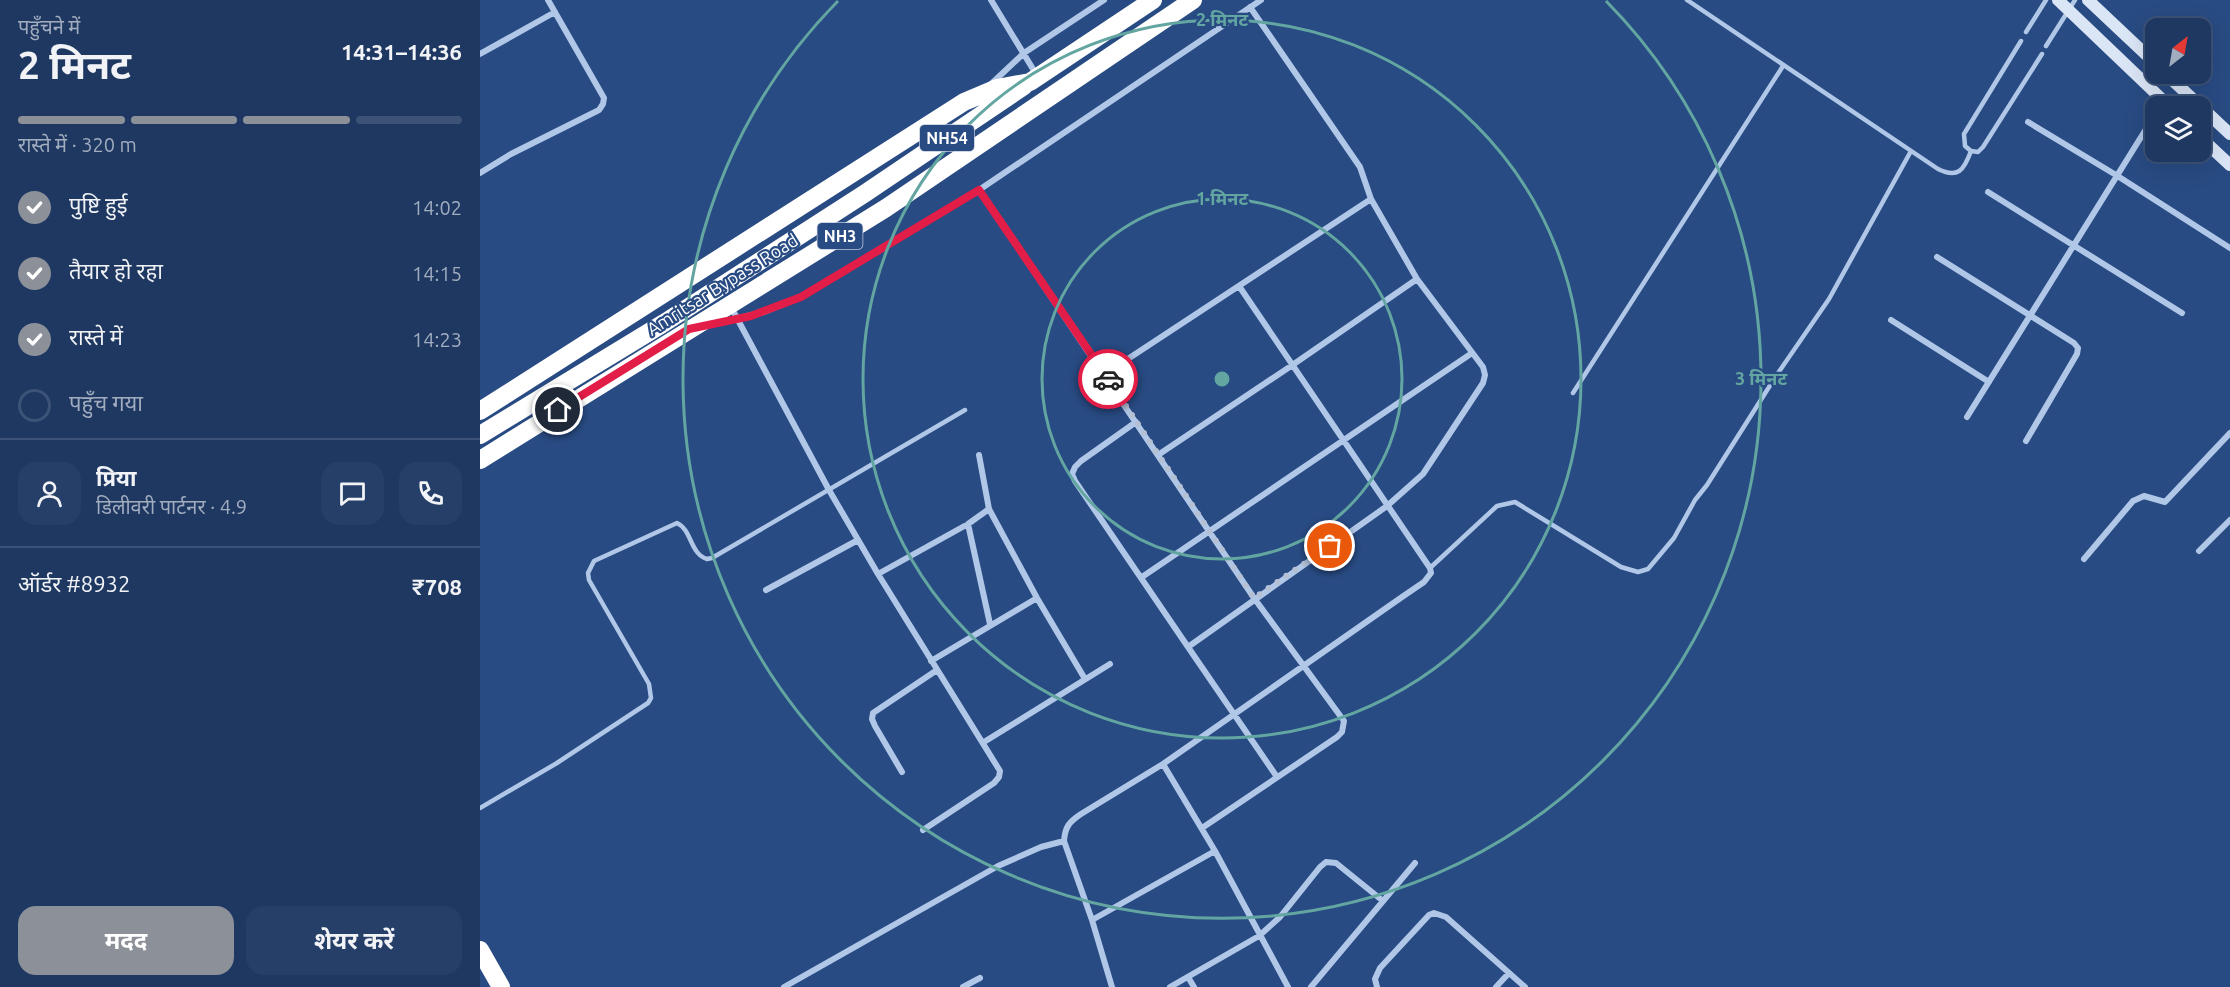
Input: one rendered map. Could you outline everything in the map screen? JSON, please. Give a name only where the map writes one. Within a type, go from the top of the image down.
[{"type":"highway","name":"Amritsar Bypass Road","points":[[480,411],[943,114],[981,93],[1034,80],[1153,0]]},
{"type":"highway","name":"Amritsar Bypass Road","points":[[480,460],[689,329],[733,312],[1193,0]]},
{"type":"highway","name":"NH54","points":[[480,435],[664,323],[864,194],[1034,80]]},
{"type":"highway","points":[[480,950],[501,987]]},
{"type":"street","points":[[480,173],[511,154],[599,110],[603,104],[604,98],[548,0]]},
{"type":"street","points":[[991,0],[1024,53],[1034,80]]},
{"type":"street","points":[[981,93],[1024,53],[1104,0]]},
{"type":"street","points":[[923,830],[994,783],[1000,771],[858,540],[733,312],[764,312],[801,297],[979,190],[1261,0]]},
{"type":"street","points":[[2058,0],[2072,5],[2156,96]]},
{"type":"street","points":[[2088,0],[2145,54]]},
{"type":"street","points":[[1188,647],[1254,598],[1387,506],[1423,474],[1483,383],[1485,375],[1483,367],[1417,279],[1371,199],[1360,167],[1250,7]]},
{"type":"street","points":[[480,54],[555,12]]},
{"type":"street","points":[[2177,84],[2230,134]]},
{"type":"street","points":[[2028,122],[2230,248]]},
{"type":"street","points":[[1967,417],[2145,130]]},
{"type":"street","points":[[2211,147],[2230,165]]},
{"type":"street","points":[[979,190],[1254,598],[1344,721],[1344,726],[1337,737],[1202,828]]},
{"type":"street","points":[[1988,192],[2182,313]]},
{"type":"street","points":[[1105,374],[1371,199]]},
{"type":"street","points":[[1936,257],[2074,343],[2078,348],[2077,354],[2026,441]]},
{"type":"street","points":[[1158,455],[1417,279]]},
{"type":"street","points":[[1112,987],[1092,920],[1064,842],[1065,830],[1070,821],[1163,764],[1234,716],[1424,582],[1431,573],[1430,568],[1291,366],[1239,286]]},
{"type":"street","points":[[1891,320],[1989,382]]},
{"type":"street","points":[[1142,577],[1472,353]]},
{"type":"street","points":[[1136,422],[1081,461],[1075,466],[1072,474],[1277,777]]},
{"type":"street","points":[[2084,559],[2133,501],[2144,496],[2165,502],[2230,433]]},
{"type":"street","points":[[979,455],[989,509],[1037,598],[1085,679]]},
{"type":"street","points":[[878,574],[968,524],[989,509]]},
{"type":"street","points":[[2199,551],[2230,520]]},
{"type":"street","points":[[968,524],[990,624]]},
{"type":"street","points":[[766,590],[858,540]]},
{"type":"street","points":[[931,661],[1037,598]]},
{"type":"street","points":[[984,742],[1110,664]]},
{"type":"street","points":[[902,772],[875,726],[872,719],[873,713],[937,669]]},
{"type":"street","points":[[1163,764],[1215,851],[1288,987]]},
{"type":"street","points":[[784,987],[998,866],[1041,847],[1064,842]]},
{"type":"street","points":[[1092,920],[1215,851]]},
{"type":"street","points":[[1170,987],[1259,936],[1280,917],[1326,862],[1336,863],[1383,901]]},
{"type":"street","points":[[1311,987],[1414,863]]},
{"type":"street","points":[[1377,987],[1375,980],[1380,969],[1429,915],[1434,913],[1446,917],[1525,987]]},
{"type":"street","points":[[1496,987],[1509,973]]},
{"type":"street","points":[[1188,977],[1194,987]]},
{"type":"street","points":[[963,987],[980,978]]},
{"type":"lane","points":[[1687,0],[1948,174],[1955,174],[1963,168],[1971,151]]},
{"type":"lane","points":[[2026,32],[2046,0]]},
{"type":"lane","points":[[2046,46],[2072,5]]},
{"type":"lane","points":[[2021,41],[1964,134],[1965,146],[1971,151],[1977,152],[1983,147],[2042,54]]},
{"type":"lane","points":[[1573,393],[1783,66]]},
{"type":"lane","points":[[1430,568],[1497,506],[1515,502],[1621,567],[1638,572],[1648,569],[1674,538],[1695,500],[1829,299],[1911,151]]},
{"type":"lane","points":[[480,808],[557,763],[651,698],[649,684],[589,580],[588,573],[594,561],[677,523],[684,529],[699,555],[706,559],[830,490],[964,410]]},
{"type":"way so far","points":[[1108,379],[1254,598],[1330,546]]},
{"type":"route","points":[[558,410],[689,329],[738,320],[801,297],[979,190],[1108,379]]}]
